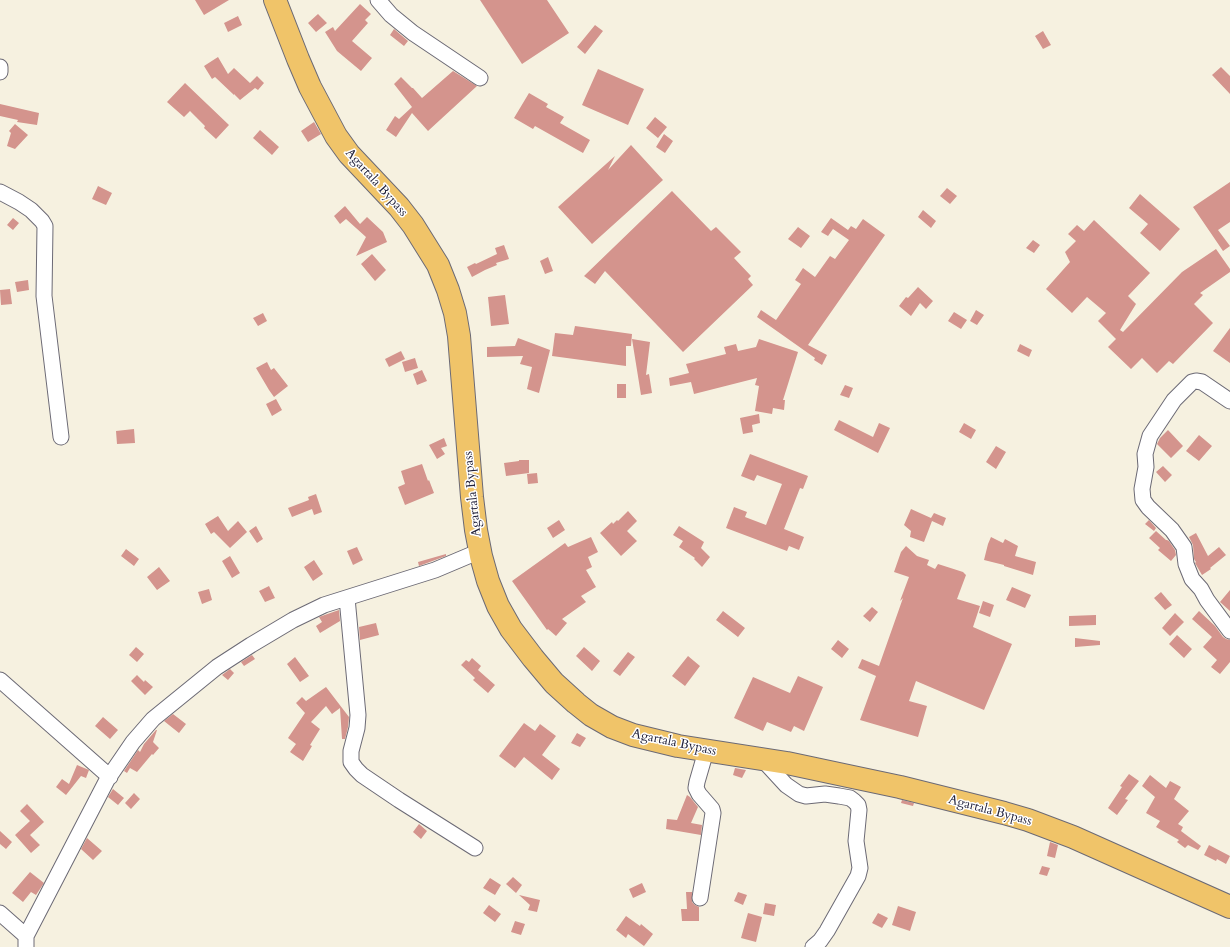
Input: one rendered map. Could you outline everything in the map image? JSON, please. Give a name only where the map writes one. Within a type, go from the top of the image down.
[{"type":"highway","name":"Agartala Bypass","points":[[275,0],[310,87],[336,136],[348,154],[399,207],[413,225],[438,265],[455,313],[459,336],[472,498],[480,551],[488,581],[498,606],[511,629],[554,683],[591,715],[612,727],[633,735],[672,745],[802,766],[900,787],[1028,820],[1073,837],[1230,907]]},
{"type":"street","points":[[378,0],[391,15],[414,33],[480,78]]},
{"type":"street","points":[[0,67],[0,72]]},
{"type":"street","points":[[0,192],[31,210],[45,226],[44,296],[61,437]]},
{"type":"street","points":[[1230,401],[1202,382],[1196,381],[1192,382],[1174,400],[1150,436],[1145,454],[1146,467],[1142,489],[1143,500],[1148,507],[1172,530],[1184,547],[1186,564],[1192,579],[1201,589],[1207,600],[1230,631]]},
{"type":"street","points":[[0,913],[26,942],[110,776],[133,742],[153,719],[217,667],[251,644],[293,620],[324,605],[435,570],[480,551]]},
{"type":"street","points":[[347,598],[358,715],[357,728],[351,751],[352,762],[362,775],[475,848]]},
{"type":"street","points":[[0,680],[110,776]]},
{"type":"street","points":[[700,898],[713,813],[712,808],[699,794],[696,788],[706,751]]},
{"type":"street","points":[[763,760],[786,785],[798,794],[806,796],[826,794],[850,798],[858,805],[859,810],[856,841],[860,868],[858,876],[827,931],[820,941],[813,947]]},
{"type":"building","points":[[195,0],[229,0],[204,15]]},
{"type":"building","points":[[480,0],[547,0],[569,33],[522,64]]},
{"type":"building","points":[[360,4],[371,14],[365,20],[368,23],[352,41],[372,58],[361,71],[337,51],[325,32],[333,27],[335,31]]},
{"type":"building","points":[[318,14],[327,23],[316,32],[308,23]]},
{"type":"building","points":[[238,16],[242,25],[228,32],[224,23]]},
{"type":"building","points":[[595,25],[603,31],[585,54],[577,47]]},
{"type":"building","points":[[394,29],[408,41],[404,46],[390,35]]},
{"type":"building","points":[[1043,31],[1051,45],[1043,49],[1035,36]]},
{"type":"building","points":[[218,57],[228,74],[234,68],[250,83],[257,76],[264,83],[258,90],[255,88],[240,100],[215,77],[212,79],[204,66]]},
{"type":"building","points":[[1221,67],[1230,76],[1230,94],[1212,75]]},
{"type":"building","points":[[598,69],[644,89],[628,125],[582,105]]},
{"type":"building","points":[[453,71],[477,86],[428,131],[412,113],[396,137],[386,130],[395,116],[399,119],[412,107],[394,84],[401,77],[422,98]]},
{"type":"building","points":[[185,83],[229,125],[216,139],[204,128],[205,126],[190,111],[184,117],[167,102]]},
{"type":"building","points":[[529,93],[548,104],[546,107],[564,117],[560,123],[590,140],[583,153],[535,126],[533,129],[514,118]]},
{"type":"building","points":[[0,104],[39,113],[37,125],[17,122],[18,120],[0,116]]},
{"type":"building","points":[[655,117],[667,127],[658,138],[646,128]]},
{"type":"building","points":[[314,122],[321,134],[308,142],[301,131]]},
{"type":"building","points":[[15,124],[28,135],[15,149],[7,146],[11,133],[9,131]]},
{"type":"building","points":[[260,130],[279,147],[272,155],[253,138]]},
{"type":"building","points":[[664,134],[673,141],[665,153],[656,147]]},
{"type":"building","points":[[631,145],[663,180],[592,244],[558,207],[615,156],[608,170]]},
{"type":"building","points":[[1230,182],[1230,222],[1218,230],[1230,246],[1223,251],[1193,207]]},
{"type":"building","points":[[98,186],[112,193],[106,205],[92,199]]},
{"type":"building","points":[[947,188],[957,196],[950,204],[940,196]]},
{"type":"building","points":[[672,191],[711,231],[716,227],[741,252],[734,258],[751,276],[748,279],[753,285],[683,352],[605,271],[595,284],[584,276]]},
{"type":"building","points":[[1140,194],[1180,229],[1160,251],[1140,233],[1148,224],[1129,208]]},
{"type":"building","points":[[345,206],[360,224],[367,217],[383,232],[387,242],[356,256],[366,237],[346,219],[340,224],[334,216]]},
{"type":"building","points":[[923,210],[936,221],[931,228],[918,217]]},
{"type":"building","points":[[13,218],[19,223],[13,230],[7,225]]},
{"type":"building","points":[[831,218],[848,230],[851,226],[856,229],[863,219],[885,235],[808,345],[827,355],[822,365],[814,360],[815,358],[757,317],[761,310],[776,320],[801,284],[795,280],[803,268],[815,277],[830,256],[835,259],[849,240],[833,229],[828,236],[821,232]]},
{"type":"building","points":[[1094,220],[1150,273],[1128,296],[1136,304],[1120,330],[1123,332],[1182,272],[1216,249],[1230,269],[1230,272],[1200,293],[1203,295],[1194,304],[1213,323],[1173,364],[1169,361],[1157,373],[1142,358],[1131,369],[1108,347],[1116,339],[1098,321],[1106,313],[1087,297],[1072,313],[1046,289],[1070,262],[1065,252],[1076,241],[1068,234],[1077,225],[1084,231]]},
{"type":"building","points":[[798,227],[810,236],[801,248],[788,239]]},
{"type":"building","points":[[1033,240],[1040,245],[1034,253],[1026,248]]},
{"type":"building","points":[[504,245],[509,259],[496,263],[497,265],[472,277],[467,267],[497,254],[495,248]]},
{"type":"building","points":[[372,254],[386,270],[375,281],[361,264]]},
{"type":"building","points":[[548,257],[553,271],[545,274],[540,261]]},
{"type":"building","points":[[28,280],[29,290],[17,292],[15,282]]},
{"type":"building","points":[[918,287],[933,301],[926,309],[920,303],[911,316],[899,306],[906,297],[908,298]]},
{"type":"building","points":[[10,289],[12,304],[1,305],[0,290]]},
{"type":"building","points":[[505,295],[509,324],[491,326],[488,297]]},
{"type":"building","points":[[976,310],[984,315],[977,325],[970,321]]},
{"type":"building","points":[[954,312],[967,320],[961,329],[948,321]]},
{"type":"building","points":[[263,313],[267,321],[258,326],[253,318]]},
{"type":"building","points":[[575,326],[632,334],[631,346],[626,346],[626,366],[552,356],[555,333],[573,335]]},
{"type":"building","points":[[1230,328],[1230,363],[1213,351]]},
{"type":"building","points":[[518,338],[550,350],[539,393],[527,389],[532,367],[520,364],[523,356],[487,357],[487,347],[515,346]]},
{"type":"building","points":[[632,339],[650,342],[646,375],[649,374],[652,393],[641,395]]},
{"type":"building","points":[[759,339],[798,352],[783,400],[785,400],[784,410],[773,408],[772,414],[755,411],[759,386],[755,385],[757,378],[694,394],[691,382],[670,386],[669,378],[689,373],[686,364],[726,354],[724,347],[736,344],[738,351],[756,347]]},
{"type":"building","points":[[1020,344],[1032,350],[1029,357],[1017,351]]},
{"type":"building","points":[[401,351],[405,359],[389,367],[385,359]]},
{"type":"building","points":[[415,358],[418,368],[405,372],[402,362]]},
{"type":"building","points":[[267,362],[271,370],[274,368],[288,386],[274,397],[256,368]]},
{"type":"building","points":[[422,370],[427,381],[417,385],[413,374]]},
{"type":"building","points":[[617,384],[626,384],[626,398],[617,398]]},
{"type":"building","points":[[845,385],[853,388],[849,398],[840,395]]},
{"type":"building","points":[[276,399],[282,410],[272,416],[266,404]]},
{"type":"building","points":[[759,414],[760,423],[752,425],[753,432],[743,434],[740,418]]},
{"type":"building","points":[[839,420],[873,437],[879,423],[890,428],[878,453],[834,430]]},
{"type":"building","points":[[964,423],[976,430],[971,439],[959,432]]},
{"type":"building","points":[[134,429],[135,443],[117,444],[116,431]]},
{"type":"building","points":[[1168,430],[1183,446],[1171,458],[1157,444],[1160,438]]},
{"type":"building","points":[[1199,435],[1212,446],[1199,461],[1186,451]]},
{"type":"building","points":[[444,438],[447,446],[441,448],[445,454],[437,459],[429,445]]},
{"type":"building","points":[[996,446],[1006,452],[996,469],[986,462]]},
{"type":"building","points":[[750,454],[808,476],[803,489],[800,488],[784,529],[804,537],[799,550],[789,546],[787,551],[726,528],[734,507],[747,512],[745,517],[766,525],[782,484],[757,475],[754,481],[741,476]]},
{"type":"building","points":[[529,460],[529,473],[506,476],[504,463]]},
{"type":"building","points":[[422,464],[434,493],[405,505],[398,487],[405,484],[401,471]]},
{"type":"building","points":[[1163,466],[1172,475],[1165,482],[1156,472]]},
{"type":"building","points":[[537,473],[538,483],[528,484],[527,474]]},
{"type":"building","points":[[316,494],[322,512],[314,515],[312,509],[292,517],[288,508],[309,500],[308,497]]},
{"type":"building","points":[[911,509],[931,518],[934,513],[946,518],[943,526],[932,521],[924,542],[910,537],[911,531],[904,525]]},
{"type":"building","points":[[628,511],[637,521],[627,531],[637,541],[621,556],[600,533],[612,522],[613,524],[617,520],[618,521]]},
{"type":"building","points":[[218,516],[228,531],[238,521],[247,532],[230,548],[214,532],[211,534],[205,524]]},
{"type":"building","points":[[559,520],[565,530],[553,538],[547,528]]},
{"type":"building","points":[[1149,520],[1156,528],[1154,531],[1145,524]]},
{"type":"building","points":[[256,526],[263,539],[257,543],[249,531]]},
{"type":"building","points":[[679,526],[704,542],[701,548],[710,557],[702,567],[694,559],[695,558],[679,547],[683,541],[673,535]]},
{"type":"building","points":[[1156,531],[1169,541],[1175,550],[1176,555],[1171,561],[1158,550],[1160,548],[1149,538]]},
{"type":"building","points":[[1196,533],[1208,556],[1219,547],[1226,555],[1202,575],[1195,563],[1193,545],[1189,537]]},
{"type":"building","points":[[591,537],[598,552],[588,557],[592,567],[586,570],[596,587],[581,596],[586,602],[562,619],[567,623],[556,636],[548,629],[547,630],[512,581],[565,543],[568,547]]},
{"type":"building","points":[[991,537],[1003,543],[1005,539],[1018,546],[1015,556],[1036,562],[1033,575],[984,560]]},
{"type":"building","points":[[906,546],[917,556],[929,560],[927,565],[935,569],[938,564],[963,572],[966,575],[957,599],[980,606],[973,627],[1012,644],[984,710],[916,681],[909,701],[927,706],[918,737],[860,720],[876,676],[858,668],[862,659],[879,666],[909,577],[894,572],[901,552]]},
{"type":"building","points":[[357,547],[363,560],[353,565],[347,551]]},
{"type":"building","points":[[126,549],[139,559],[134,566],[121,556]]},
{"type":"building","points":[[446,554],[446,556],[419,566],[418,562]]},
{"type":"building","points":[[230,556],[240,573],[232,578],[222,561]]},
{"type":"building","points":[[314,560],[323,574],[313,581],[304,567]]},
{"type":"building","points":[[159,567],[170,581],[157,590],[147,577]]},
{"type":"building","points":[[269,586],[275,598],[265,602],[259,591]]},
{"type":"building","points":[[1012,587],[1031,595],[1025,608],[1006,600]]},
{"type":"building","points":[[209,589],[212,600],[202,604],[198,592]]},
{"type":"building","points":[[1230,590],[1230,611],[1220,602]]},
{"type":"building","points":[[1161,592],[1172,605],[1165,610],[1154,598]]},
{"type":"building","points":[[983,601],[994,605],[990,617],[979,613]]},
{"type":"building","points":[[872,607],[878,612],[870,622],[863,616]]},
{"type":"building","points":[[339,610],[340,621],[320,633],[316,626],[322,622],[319,617]]},
{"type":"building","points":[[723,611],[745,628],[738,637],[716,620]]},
{"type":"building","points":[[1199,611],[1215,626],[1223,637],[1230,640],[1230,662],[1220,674],[1211,667],[1217,660],[1203,647],[1212,637],[1192,619]]},
{"type":"building","points":[[1175,613],[1184,622],[1170,636],[1162,628]]},
{"type":"building","points":[[1096,615],[1096,625],[1069,626],[1069,616]]},
{"type":"building","points":[[376,623],[379,635],[360,640],[359,627]]},
{"type":"building","points":[[1177,635],[1192,649],[1184,658],[1169,644]]},
{"type":"building","points":[[1075,638],[1100,641],[1100,645],[1075,647]]},
{"type":"building","points":[[838,640],[849,649],[842,658],[831,649]]},
{"type":"building","points":[[136,647],[144,654],[137,662],[129,655]]},
{"type":"building","points":[[584,647],[600,661],[592,671],[576,656]]},
{"type":"building","points":[[628,652],[635,657],[620,676],[613,671]]},
{"type":"building","points":[[252,655],[255,659],[244,666],[241,662]]},
{"type":"building","points":[[688,656],[700,666],[685,686],[672,676]]},
{"type":"building","points":[[295,657],[309,676],[300,682],[287,664]]},
{"type":"building","points":[[472,658],[481,666],[478,670],[495,685],[488,693],[473,680],[475,678],[461,665],[466,660],[469,662]]},
{"type":"building","points":[[230,669],[234,673],[228,680],[222,675]]},
{"type":"building","points":[[137,675],[144,682],[145,680],[153,687],[145,695],[131,681]]},
{"type":"building","points":[[798,676],[823,687],[804,731],[794,726],[791,732],[767,722],[763,731],[734,718],[753,677],[790,693]]},
{"type":"building","points":[[326,687],[349,717],[345,739],[342,739],[340,708],[332,714],[326,706],[311,722],[320,729],[310,745],[312,746],[303,761],[290,752],[296,744],[288,738],[305,713],[296,703],[302,697],[306,701]]},
{"type":"building","points":[[173,714],[186,724],[179,733],[164,721]]},
{"type":"building","points":[[103,717],[118,730],[110,739],[95,726]]},
{"type":"building","points":[[524,723],[535,731],[540,724],[556,736],[542,755],[560,769],[552,780],[524,757],[515,768],[499,756]]},
{"type":"building","points":[[156,730],[153,742],[159,748],[137,772],[130,768],[127,773],[124,771],[138,750],[140,752],[144,744]]},
{"type":"building","points":[[577,733],[586,738],[580,747],[571,743]]},
{"type":"building","points":[[77,765],[89,770],[86,778],[81,776],[66,795],[56,787],[62,779],[69,784]]},
{"type":"building","points":[[735,768],[746,770],[742,778],[733,775]]},
{"type":"building","points":[[1129,774],[1139,781],[1125,799],[1128,800],[1117,815],[1108,808],[1122,787],[1120,786]]},
{"type":"building","points":[[1150,775],[1166,788],[1170,781],[1181,787],[1174,799],[1189,811],[1178,824],[1183,827],[1181,831],[1201,846],[1198,850],[1188,845],[1185,848],[1177,842],[1179,840],[1156,827],[1160,821],[1146,813],[1155,797],[1142,786]]},
{"type":"building","points":[[113,789],[124,798],[118,805],[108,797]]},
{"type":"building","points":[[134,793],[140,799],[131,809],[125,803]]},
{"type":"building","points":[[687,795],[698,807],[691,823],[702,825],[701,835],[666,829],[667,819],[677,820]]},
{"type":"building","points":[[902,800],[914,803],[913,806],[901,803]]},
{"type":"building","points":[[27,804],[44,822],[30,835],[40,845],[31,853],[15,835],[30,821],[20,811]]},
{"type":"building","points":[[419,824],[427,831],[421,839],[413,832]]},
{"type":"building","points":[[0,831],[12,842],[6,849],[0,844]]},
{"type":"building","points":[[87,838],[102,851],[93,860],[81,849]]},
{"type":"building","points":[[1050,842],[1058,845],[1055,858],[1047,856]]},
{"type":"building","points":[[1209,845],[1230,856],[1226,864],[1217,859],[1216,861],[1204,855]]},
{"type":"building","points":[[1042,866],[1050,868],[1047,876],[1039,874]]},
{"type":"building","points":[[30,872],[44,883],[36,895],[31,892],[23,902],[12,893]]},
{"type":"building","points":[[513,877],[522,885],[516,893],[506,884]]},
{"type":"building","points":[[490,878],[501,885],[495,895],[483,888]]},
{"type":"building","points":[[642,883],[646,892],[633,898],[629,889]]},
{"type":"building","points":[[686,892],[692,892],[692,902],[699,907],[699,921],[682,921],[681,909],[687,909]]},
{"type":"building","points":[[738,892],[747,895],[743,905],[734,901]]},
{"type":"building","points":[[519,895],[540,900],[537,912],[528,910],[530,905]]},
{"type":"building","points":[[765,903],[776,905],[774,916],[763,914]]},
{"type":"building","points":[[489,905],[501,914],[495,922],[483,913]]},
{"type":"building","points":[[898,906],[916,912],[910,931],[892,925]]},
{"type":"building","points":[[748,913],[762,917],[756,942],[741,938]]},
{"type":"building","points":[[878,913],[888,918],[882,928],[872,923]]},
{"type":"building","points":[[626,916],[640,926],[641,924],[653,934],[644,946],[628,934],[626,938],[616,930]]},
{"type":"building","points":[[515,921],[525,924],[521,935],[511,932]]}]
